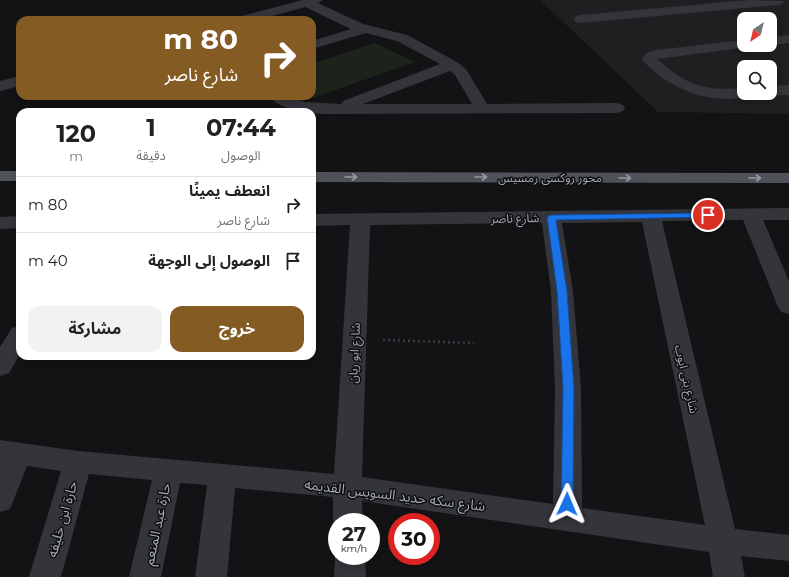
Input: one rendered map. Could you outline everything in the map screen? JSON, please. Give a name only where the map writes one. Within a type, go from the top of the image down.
[{"type":"main road","points":[[0,176],[16,176]]},
{"type":"main road","name":"محور روكسى رمسيس","points":[[316,177],[789,178]]},
{"type":"street","points":[[630,0],[647,13]]},
{"type":"street","points":[[258,16],[312,1],[365,29],[402,38],[452,65],[461,72],[482,108]]},
{"type":"street","points":[[581,19],[781,3]]},
{"type":"street","points":[[316,44],[365,29]]},
{"type":"street","points":[[777,40],[789,39]]},
{"type":"street","points":[[737,45],[656,54],[651,56],[649,59],[690,89],[714,94],[737,93]]},
{"type":"street","points":[[336,109],[452,65]]},
{"type":"street","points":[[0,86],[16,82]]},
{"type":"street","points":[[777,91],[789,90]]},
{"type":"street","points":[[284,100],[300,106],[336,109],[617,108]]},
{"type":"street","name":"شارع ناصر","points":[[316,220],[789,214]]},
{"type":"street","points":[[751,215],[787,296]]},
{"type":"street","name":"شارع بنى ايوب","points":[[651,216],[730,577]]},
{"type":"street","points":[[551,217],[562,291],[568,388],[567,518]]},
{"type":"street","name":"شارع ابو ريان","points":[[348,513],[347,487],[360,220]]},
{"type":"street","points":[[0,223],[16,222]]},
{"type":"street","points":[[0,367],[16,343]]},
{"type":"street","points":[[0,500],[9,452]]},
{"type":"street","name":"شارع سكه حديد السويس القديمه","points":[[9,452],[78,462],[347,487],[723,542],[789,548]]},
{"type":"street","name":"حارة ابن خليفه","points":[[45,577],[78,462]]},
{"type":"street","name":"حارة عبد المنعم","points":[[145,577],[168,471]]},
{"type":"street","points":[[211,577],[222,476]]},
{"type":"street","points":[[350,565],[350,577]]},
{"type":"path","points":[[355,339],[474,343]]},
{"type":"shaded area","points":[[540,0],[789,0],[789,114],[658,112]]},
{"type":"shaded area","points":[[375,43],[415,62],[316,97],[316,63]]},
{"type":"route","points":[[567,504],[568,388],[562,291],[551,217],[708,215]]}]
